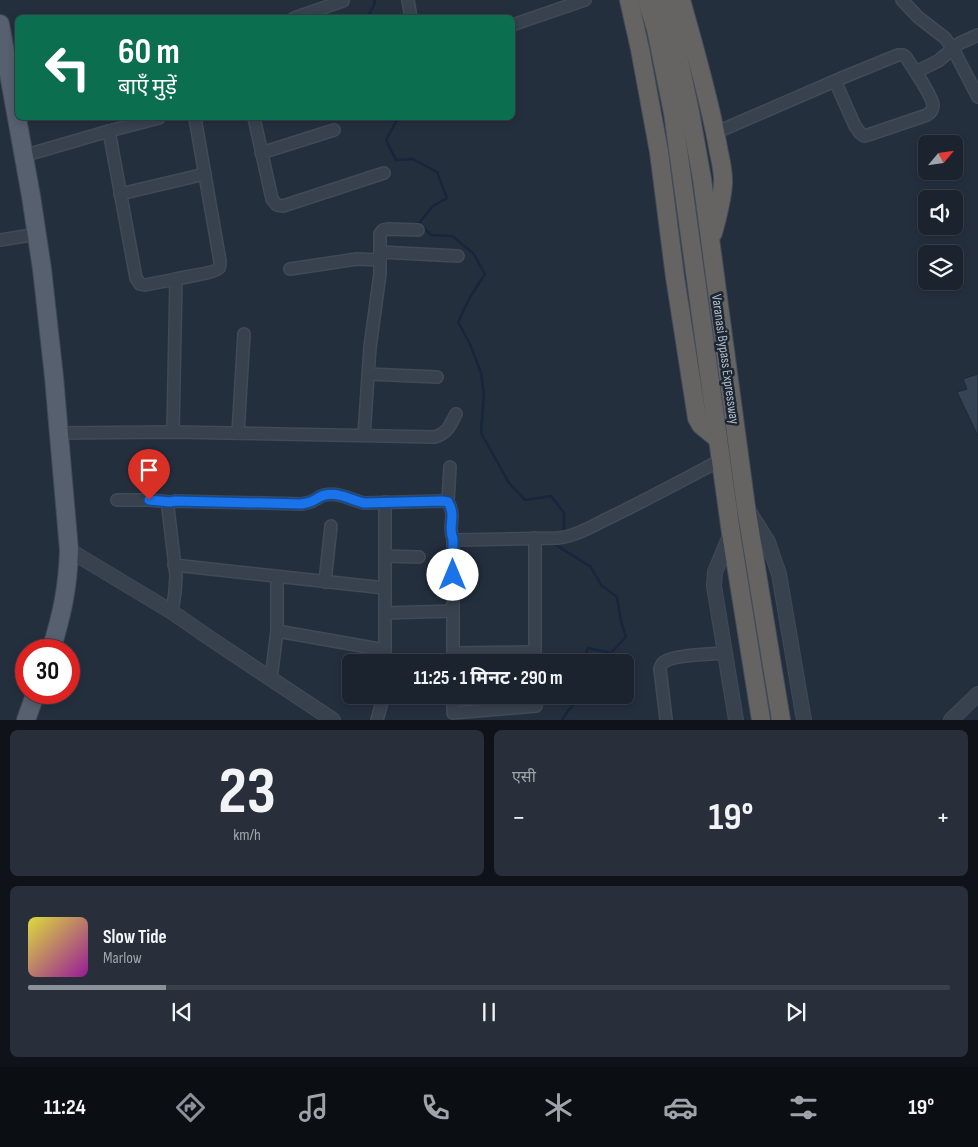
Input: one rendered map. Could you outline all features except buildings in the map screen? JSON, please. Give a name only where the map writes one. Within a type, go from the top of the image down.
[{"type":"highway","points":[[629,0],[657,143],[697,418],[701,425],[718,439]]},
{"type":"highway","name":"Varanasi Bypass Expressway","points":[[648,0],[656,29],[673,113],[731,533],[762,720]]},
{"type":"highway","name":"Varanasi Bypass Expressway","points":[[664,0],[671,22],[702,179],[746,507],[782,720]]},
{"type":"highway","points":[[681,0],[701,69],[715,133],[723,182],[722,196],[711,246]]},
{"type":"main road","points":[[0,24],[15,102]]},
{"type":"main road","points":[[18,120],[42,268],[70,550],[65,600],[54,639]]},
{"type":"main road","points":[[26,720],[32,704]]},
{"type":"street","points":[[408,0],[410,15]]},
{"type":"street","points":[[515,24],[585,0]]},
{"type":"street","points":[[902,0],[918,17],[945,38],[953,49],[978,97]]},
{"type":"street","points":[[302,15],[343,1]]},
{"type":"street","points":[[916,72],[938,61],[960,43],[978,35]]},
{"type":"street","points":[[715,133],[835,81],[898,55],[903,55],[916,72],[933,106],[931,112],[926,115],[864,136],[855,126],[835,81]]},
{"type":"street","points":[[23,156],[151,120]]},
{"type":"street","points":[[109,131],[136,278],[140,284],[145,285],[209,273],[218,270],[220,267],[194,120]]},
{"type":"street","points":[[254,120],[272,199],[277,205],[283,206],[384,173]]},
{"type":"street","points":[[262,153],[334,130]]},
{"type":"street","points":[[120,194],[205,174]]},
{"type":"street","points":[[364,436],[370,347],[380,274],[380,234],[383,230],[388,229],[418,230]]},
{"type":"street","points":[[0,240],[37,234]]},
{"type":"street","points":[[290,269],[380,256],[458,256]]},
{"type":"street","points":[[173,432],[176,279]]},
{"type":"street","points":[[238,433],[244,334]]},
{"type":"street","points":[[368,374],[437,377]]},
{"type":"street","points":[[59,432],[173,432],[435,437],[444,433],[456,414]]},
{"type":"street","points":[[453,539],[563,537],[578,533],[721,460]]},
{"type":"street","points":[[450,467],[448,502],[453,514],[451,530],[453,539],[453,654]]},
{"type":"street","points":[[117,500],[302,504],[327,494],[341,494],[364,503],[448,502]]},
{"type":"street","points":[[170,502],[168,508],[176,575],[172,612]]},
{"type":"street","points":[[385,502],[385,654]]},
{"type":"street","points":[[746,507],[768,542],[779,574],[804,720]]},
{"type":"street","points":[[325,582],[330,526]]},
{"type":"street","points":[[731,533],[715,572],[714,586],[736,720]]},
{"type":"street","points":[[535,538],[535,654]]},
{"type":"street","points":[[70,550],[172,612],[333,720]]},
{"type":"street","points":[[385,556],[419,557]]},
{"type":"street","points":[[174,566],[385,588]]},
{"type":"street","points":[[272,679],[277,631],[277,577]]},
{"type":"street","points":[[385,613],[453,611]]},
{"type":"street","points":[[277,631],[385,650]]},
{"type":"street","points":[[662,720],[666,719],[660,677],[662,663],[666,660],[680,657],[725,653]]},
{"type":"street","points":[[951,720],[978,694]]},
{"type":"street","points":[[377,720],[381,704]]},
{"type":"street","points":[[453,704],[453,713],[536,706],[536,704]]},
{"type":"waterway","points":[[369,15],[375,3],[374,0]]},
{"type":"waterway","points":[[397,120],[386,140],[396,160],[413,159],[437,172],[447,198],[433,206],[419,223],[431,235],[452,236],[473,253],[485,274],[470,297],[458,322],[470,344],[481,373],[484,394],[481,433],[509,483],[525,500],[551,496],[564,513],[564,532]]},
{"type":"waterway","points":[[559,541],[556,545],[591,567],[601,585],[617,597],[626,637],[611,653],[588,648],[586,654]]},
{"type":"waterway","points":[[562,720],[574,704]]},
{"type":"route","points":[[149,500],[302,504],[327,494],[341,494],[364,503],[448,502],[453,514],[451,535],[453,539],[453,575]]}]
